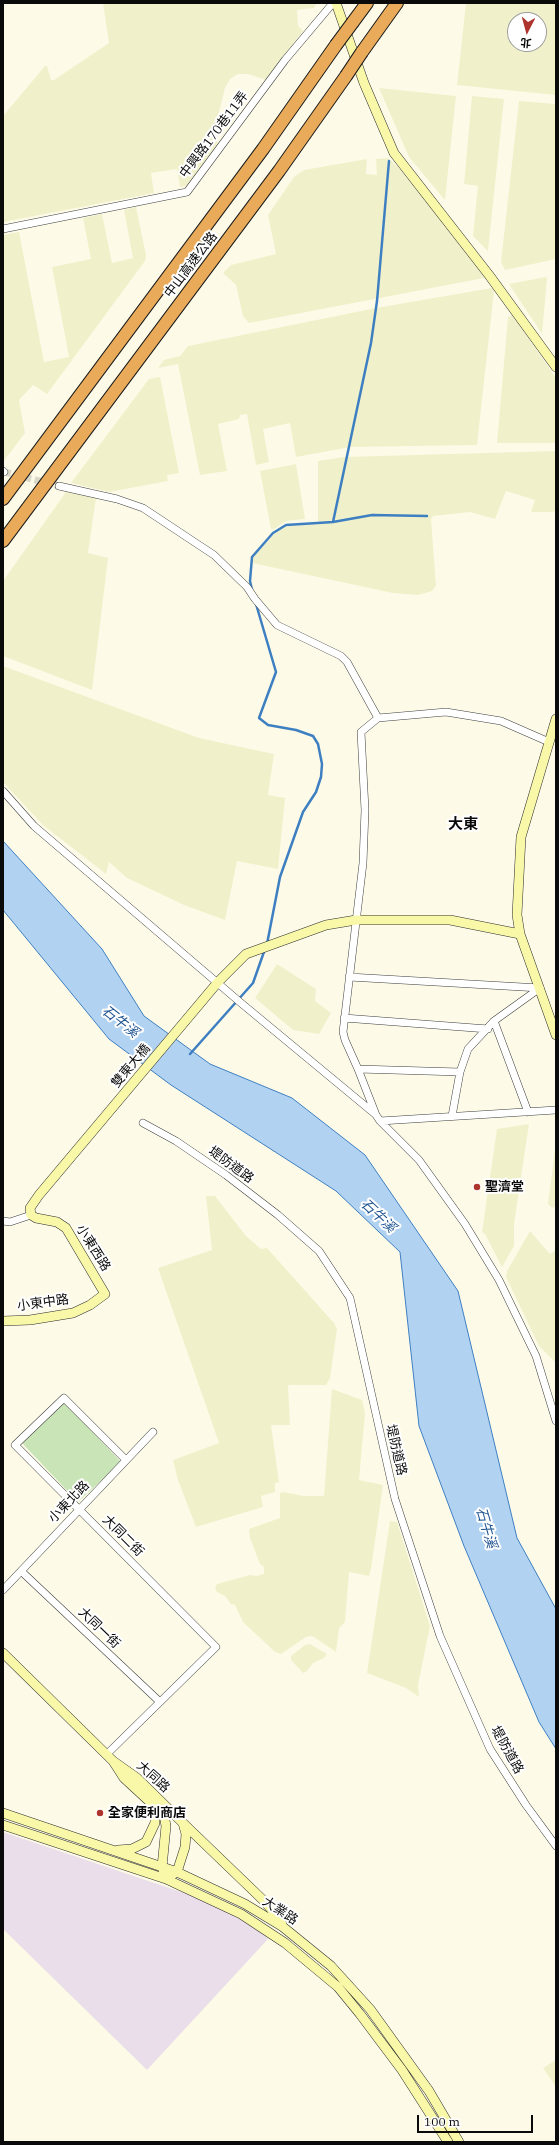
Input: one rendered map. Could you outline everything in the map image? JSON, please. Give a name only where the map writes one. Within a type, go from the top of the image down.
[{"type":"highway","name":"中山高速公路","points":[[3,499],[263,149],[367,3]]},
{"type":"highway","name":"中山高速公路","points":[[3,541],[274,177],[397,3]]},
{"type":"main road","points":[[335,3],[364,83],[394,153],[489,275],[556,367]]},
{"type":"main road","points":[[556,719],[521,837],[517,915],[520,934],[556,1035]]},
{"type":"main road","name":"雙東大橋","points":[[31,1215],[30,1208],[33,1203],[218,982],[246,954],[326,925],[356,920],[450,920],[520,934]]},
{"type":"main road","name":"小東西路","points":[[31,1215],[36,1218],[57,1222],[66,1228],[106,1294]]},
{"type":"main road","name":"小東中路","points":[[3,1321],[30,1320],[74,1313],[90,1305],[106,1294]]},
{"type":"main road","name":"大同路","points":[[3,1653],[107,1754],[124,1778],[164,1815],[166,1826],[162,1867],[166,1879]]},
{"type":"main road","name":"大同路","points":[[113,1761],[137,1778],[263,1900],[280,1919],[283,1927]]},
{"type":"main road","points":[[115,1850],[132,1849],[146,1842],[155,1823],[154,1805]]},
{"type":"main road","name":"大業路","points":[[3,1813],[177,1872],[238,1901],[283,1927],[331,1966],[370,2009],[429,2091],[459,2142]]},
{"type":"main road","points":[[166,1879],[177,1872],[185,1847],[186,1834],[182,1823]]},
{"type":"main road","name":"大業路","points":[[3,1825],[166,1879],[211,1899],[257,1924],[285,1943],[338,1987],[394,2059],[448,2142]]},
{"type":"street","name":"中興路170巷11弄","points":[[3,229],[187,192],[285,60],[335,3]]},
{"type":"street","points":[[59,486],[118,499],[143,508],[214,555],[248,587],[254,600],[277,625],[341,656],[347,662],[378,718]]},
{"type":"street","points":[[378,1118],[345,1040],[344,1018],[364,863],[365,810],[361,732],[378,718],[446,712],[501,721],[549,742]]},
{"type":"street","points":[[3,791],[34,826],[378,1118],[419,1160],[465,1224],[499,1280],[536,1356],[556,1421]]},
{"type":"street","points":[[349,977],[540,988]]},
{"type":"street","points":[[452,1116],[460,1072],[468,1049],[494,1021],[540,988]]},
{"type":"street","points":[[344,1018],[488,1028]]},
{"type":"street","points":[[494,1021],[528,1112]]},
{"type":"street","points":[[358,1068],[460,1072]]},
{"type":"street","points":[[378,1118],[452,1116],[556,1110]]},
{"type":"street","name":"堤防道路","points":[[143,1123],[182,1145],[226,1175],[278,1215],[318,1251],[350,1298],[395,1498],[440,1636],[490,1749],[526,1805],[556,1846]]},
{"type":"street","points":[[3,1221],[10,1222],[31,1215]]},
{"type":"street","name":"大同二街","points":[[107,1754],[216,1647],[15,1445],[64,1398],[126,1460]]},
{"type":"street","name":"小東北路","points":[[3,1590],[153,1432]]},
{"type":"street","name":"大同一街","points":[[21,1571],[160,1702]]},
{"type":"shaded area","points":[[3,1832],[205,1900],[261,1931],[268,1939],[147,2070],[3,1929]]},
{"type":"green space","points":[[103,3],[322,3],[316,4],[314,8],[297,10],[298,26],[303,31],[266,80],[248,74],[238,74],[230,79],[225,88],[215,128],[218,144],[188,186],[180,187],[177,169],[151,173],[154,193],[3,222],[3,116],[45,66],[47,66],[51,80],[54,80],[109,43]]},
{"type":"green space","points":[[466,3],[556,3],[556,95],[457,85]]},
{"type":"green space","points":[[379,88],[456,96],[445,200],[409,157]]},
{"type":"green space","points":[[472,96],[504,99],[488,251],[473,236],[478,186],[464,184]]},
{"type":"green space","points":[[519,101],[556,104],[556,259],[505,270],[501,262]]},
{"type":"green space","points":[[388,158],[397,166],[458,240],[485,276],[484,278],[249,323],[243,316],[236,285],[223,273],[231,265],[276,254],[268,215],[294,177],[304,170],[367,159],[366,174],[377,175],[376,159]]},
{"type":"green space","points":[[136,207],[146,255],[145,261],[47,394],[33,385],[19,400],[25,433],[3,462],[3,235],[19,232],[44,362],[69,357],[52,267],[91,259],[83,218],[102,214],[112,263],[133,258],[124,210]]},
{"type":"green space","points":[[546,277],[547,279],[542,334],[509,284]]},
{"type":"green space","points":[[492,288],[494,291],[477,445],[350,447],[296,457],[290,423],[263,429],[269,462],[256,465],[247,414],[240,415],[239,419],[218,424],[227,471],[200,475],[178,364],[158,368],[164,360],[180,356],[188,346],[376,308]]},
{"type":"green space","points":[[512,315],[556,378],[556,443],[497,443],[508,317]]},
{"type":"green space","points":[[160,377],[179,473],[167,475],[168,481],[109,492],[71,483],[149,379]]},
{"type":"green space","points":[[556,451],[556,510],[553,512],[531,512],[535,500],[506,491],[495,519],[470,512],[433,516],[431,519],[436,586],[432,591],[418,595],[393,593],[252,563],[253,557],[281,527],[318,523],[318,461],[344,457]]},
{"type":"green space","points":[[296,464],[305,519],[286,521],[274,529],[271,529],[260,471]]},
{"type":"green space","points":[[66,492],[96,498],[88,553],[108,558],[92,690],[3,656],[3,581]]},
{"type":"green space","points":[[3,666],[199,738],[274,754],[268,795],[285,798],[278,869],[237,861],[225,920],[184,905],[127,878],[109,862],[106,874],[43,825],[3,782]]},
{"type":"green space","points":[[277,964],[316,989],[315,1001],[331,1013],[319,1034],[293,1030],[255,998]]},
{"type":"green space","points":[[529,1124],[514,1224],[514,1246],[502,1267],[485,1234],[482,1232],[497,1129]]},
{"type":"green space","points":[[556,1142],[556,1206],[552,1208],[548,1204]]},
{"type":"green space","points":[[206,1196],[215,1196],[246,1236],[261,1249],[267,1248],[334,1323],[337,1329],[330,1378],[326,1385],[288,1385],[290,1425],[271,1425],[279,1482],[275,1483],[275,1492],[261,1496],[263,1507],[196,1527],[178,1480],[173,1460],[219,1443],[158,1268],[212,1250]]},
{"type":"green space","points":[[530,1231],[550,1254],[556,1250],[556,1363],[539,1346],[506,1277],[507,1271]]},
{"type":"green space","points":[[332,1389],[362,1400],[365,1413],[359,1480],[383,1485],[371,1569],[369,1576],[349,1572],[345,1622],[339,1628],[336,1652],[314,1637],[310,1636],[306,1637],[281,1654],[275,1652],[243,1622],[235,1605],[231,1604],[225,1596],[217,1592],[215,1589],[217,1584],[250,1575],[257,1576],[264,1574],[264,1567],[260,1564],[250,1538],[249,1529],[280,1518],[280,1493],[283,1492],[304,1496],[324,1496]]},
{"type":"green space","points":[[64,1402],[121,1462],[78,1502],[22,1443]]},
{"type":"green space","points":[[390,1521],[397,1522],[430,1626],[418,1685],[419,1697],[406,1688],[367,1673]]},
{"type":"green space","points":[[310,1644],[327,1654],[324,1658],[313,1663],[306,1672],[303,1673],[291,1660],[291,1656],[305,1645]]},
{"type":"green space","points":[[556,2060],[556,2087],[543,2068]]},
{"type":"water","name":"石牛溪","points":[[3,841],[102,949],[144,1016],[210,1064],[292,1098],[365,1155],[458,1291],[517,1538],[556,1609],[556,1749],[539,1722],[464,1546],[419,1426],[400,1252],[336,1191],[171,1085],[109,1039],[3,910]]},
{"type":"waterway","points":[[252,590],[250,581],[252,557],[273,533],[286,525],[333,522],[371,343],[377,301],[389,161]]},
{"type":"waterway","points":[[333,522],[372,515],[427,516]]},
{"type":"waterway","points":[[256,604],[276,672],[259,718],[268,725],[296,730],[313,736],[318,744],[322,764],[321,777],[316,792],[303,812],[280,877],[267,944]]},
{"type":"waterway","points":[[190,1054],[253,983],[265,949]]},
{"type":"tunnel","points":[[4,472],[59,486]]},
{"type":"place","name":"聖濟堂","points":[[477,1187]]},
{"type":"place","name":"全家便利商店","points":[[100,1813]]},
{"type":"district","name":"大東","points":[[463,825]]}]
